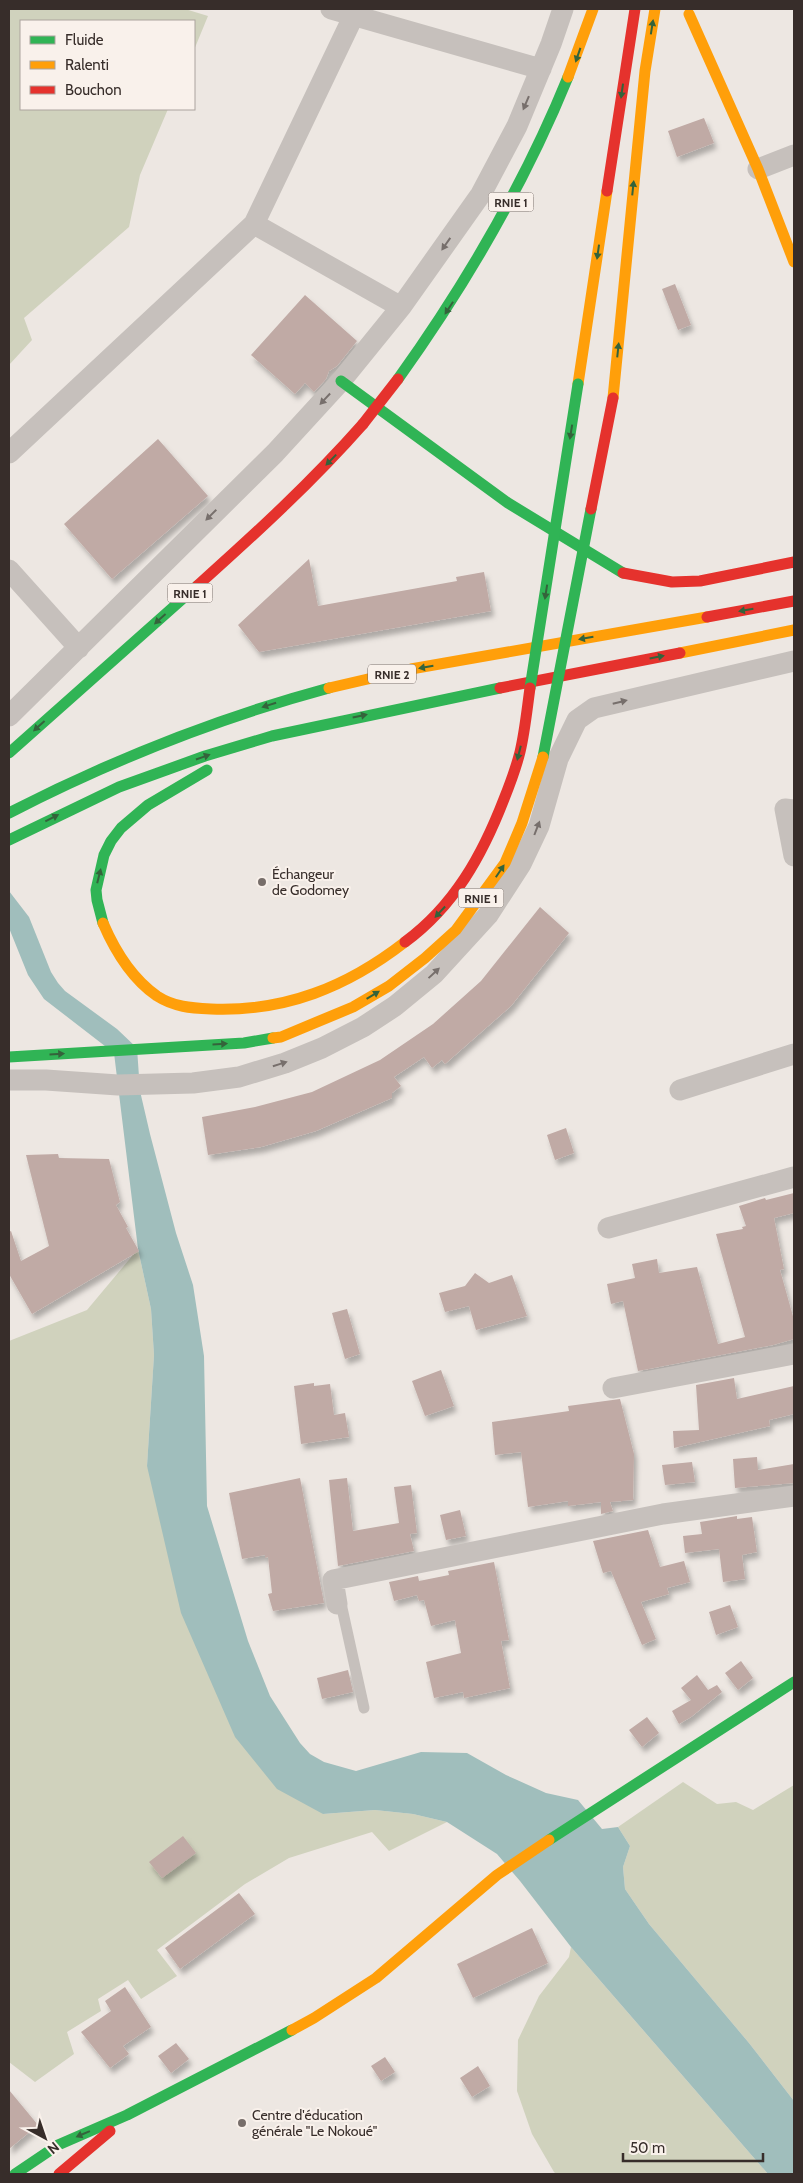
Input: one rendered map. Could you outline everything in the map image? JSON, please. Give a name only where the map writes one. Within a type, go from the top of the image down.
[{"type":"main road","name":"RNIE 1","points":[[9,753],[251,538],[327,464],[363,424],[398,379],[461,290],[518,188],[574,67],[593,9]]},
{"type":"main road","points":[[272,736],[184,781],[158,799],[121,830],[104,854],[97,882],[96,897],[111,944],[122,962],[139,981],[164,1000],[186,1008],[242,1010],[286,1004],[324,990],[361,971],[424,930],[449,903],[488,839],[506,795],[520,753],[635,9]]},
{"type":"main road","name":"RNIE 1","points":[[9,1057],[244,1043],[281,1037],[353,1007],[389,986],[456,930],[505,863],[522,823],[543,756],[613,398],[645,70],[655,9]]},
{"type":"main road","points":[[694,11],[794,262]]},
{"type":"main road","points":[[341,381],[508,503],[621,574],[672,582],[700,581],[794,562]]},
{"type":"main road","name":"RNIE 2","points":[[9,813],[102,766],[186,733],[278,702],[352,682],[416,668],[794,601]]},
{"type":"main road","points":[[9,840],[119,787],[205,756],[272,736],[356,716],[794,630]]},
{"type":"main road","points":[[15,2174],[58,2145],[127,2115],[314,2018],[376,1978],[496,1875],[794,1682]]},
{"type":"main road","points":[[59,2174],[127,2115]]},
{"type":"street","points":[[331,9],[540,69]]},
{"type":"street","points":[[9,716],[275,453],[341,381],[401,307],[481,194],[517,126],[563,9]]},
{"type":"street","points":[[9,453],[254,224],[354,15]]},
{"type":"street","points":[[758,169],[794,154]]},
{"type":"street","points":[[254,224],[401,307]]},
{"type":"street","points":[[9,570],[79,648]]},
{"type":"street","points":[[9,1080],[46,1080],[118,1085],[193,1083],[239,1077],[307,1054],[362,1027],[395,1006],[434,974],[488,915],[521,864],[535,834],[558,759],[577,720],[594,708],[794,661]]},
{"type":"street","points":[[794,810],[785,809],[794,856]]},
{"type":"street","points":[[680,1090],[794,1054]]},
{"type":"street","points":[[608,1228],[794,1177]]},
{"type":"street","points":[[613,1388],[794,1354]]},
{"type":"street","points":[[337,1604],[333,1580],[662,1514],[794,1496]]},
{"type":"lane","points":[[336,1580],[364,1708]]},
{"type":"green space","points":[[9,9],[185,9],[208,16],[195,48],[195,20],[20,20],[20,110],[168,110],[140,175],[129,227],[24,318],[32,340],[9,365]]},
{"type":"green space","points":[[138,1249],[151,1309],[154,1355],[147,1466],[323,1814],[375,1810],[413,1814],[447,1822],[389,1851],[372,1832],[289,1858],[245,1884],[157,1950],[177,1976],[141,1999],[128,1980],[98,1999],[101,2011],[67,2032],[74,2054],[35,2082],[9,2062],[9,1341],[87,1310]]},
{"type":"green space","points":[[683,1782],[717,1804],[736,1802],[753,1810],[794,1785],[794,2101],[749,2043],[649,1924],[625,1889],[623,1867],[630,1846],[618,1827]]},
{"type":"green space","points":[[571,1947],[768,2174],[556,2174],[554,2172],[532,2134],[517,2091],[518,2040],[539,1996],[569,1957]]},
{"type":"water","points":[[9,891],[29,917],[51,972],[58,983],[65,991],[117,1029],[137,1048],[140,1091],[176,1233],[193,1285],[204,1356],[207,1506],[248,1641],[270,1696],[300,1743],[310,1754],[324,1762],[356,1771],[421,1752],[467,1753],[506,1775],[546,1793],[578,1800],[602,1829],[618,1827],[630,1846],[623,1867],[625,1889],[649,1924],[749,2043],[794,2101],[794,2174],[768,2174],[571,1947],[497,1854],[447,1822],[413,1814],[375,1810],[323,1814],[277,1789],[235,1737],[181,1613],[147,1466],[154,1355],[151,1309],[138,1249],[114,1053],[44,999],[28,975],[9,928]]},
{"type":"building","points":[[704,118],[714,143],[677,157],[668,131]]},
{"type":"building","points":[[675,284],[691,325],[678,330],[662,289]]},
{"type":"building","points":[[305,295],[357,341],[337,366],[329,371],[326,379],[314,392],[305,383],[295,394],[251,355]]},
{"type":"building","points":[[158,439],[208,496],[112,579],[64,524]]},
{"type":"building","points":[[309,559],[318,606],[457,581],[456,577],[484,572],[491,611],[259,652],[238,625]]},
{"type":"building","points":[[540,907],[569,933],[511,1006],[445,1064],[442,1060],[432,1068],[424,1057],[394,1077],[401,1086],[392,1093],[392,1098],[316,1131],[261,1147],[208,1155],[202,1117],[255,1107],[312,1092],[380,1060],[433,1024],[481,981]]},
{"type":"building","points":[[566,1128],[574,1153],[555,1160],[547,1135]]},
{"type":"building","points":[[58,1154],[59,1158],[109,1159],[120,1202],[116,1205],[139,1251],[32,1314],[9,1274],[9,1232],[11,1231],[21,1261],[49,1246],[26,1155]]},
{"type":"building","points":[[794,1193],[794,1213],[774,1218],[784,1269],[780,1270],[794,1320],[794,1339],[773,1345],[638,1371],[623,1301],[611,1304],[607,1284],[635,1278],[632,1264],[657,1259],[659,1273],[697,1267],[718,1344],[745,1337],[716,1234],[743,1229],[742,1227],[746,1226],[739,1206],[765,1198],[766,1200]]},
{"type":"building","points":[[475,1273],[489,1283],[512,1275],[527,1316],[476,1330],[469,1306],[445,1312],[439,1293],[465,1286]]},
{"type":"building","points":[[347,1309],[360,1354],[345,1359],[332,1313]]},
{"type":"building","points":[[441,1370],[454,1406],[425,1416],[412,1381]]},
{"type":"building","points":[[734,1378],[737,1399],[794,1386],[794,1414],[769,1420],[770,1426],[674,1448],[673,1431],[699,1430],[696,1385]]},
{"type":"building","points":[[314,1383],[314,1386],[330,1384],[334,1415],[345,1413],[349,1437],[301,1444],[294,1386]]},
{"type":"building","points":[[620,1399],[634,1454],[633,1500],[610,1502],[613,1511],[601,1514],[601,1502],[568,1506],[568,1501],[528,1507],[521,1452],[495,1455],[492,1422],[569,1411],[568,1406]]},
{"type":"building","points":[[757,1457],[758,1470],[794,1464],[794,1483],[735,1488],[733,1459]]},
{"type":"building","points":[[692,1462],[695,1482],[665,1485],[662,1465]]},
{"type":"building","points":[[300,1478],[324,1603],[273,1611],[268,1594],[272,1593],[268,1557],[265,1558],[265,1555],[242,1559],[229,1493]]},
{"type":"building","points":[[347,1478],[353,1531],[399,1523],[394,1487],[411,1485],[417,1533],[410,1534],[414,1551],[338,1566],[329,1480]]},
{"type":"building","points":[[460,1510],[466,1536],[446,1540],[440,1515]]},
{"type":"building","points":[[737,1516],[737,1519],[752,1517],[757,1552],[742,1555],[745,1579],[723,1582],[719,1549],[685,1553],[683,1536],[702,1534],[700,1522]]},
{"type":"building","points":[[648,1530],[660,1567],[684,1561],[690,1582],[667,1588],[669,1594],[641,1602],[656,1639],[642,1645],[611,1571],[603,1573],[593,1541]]},
{"type":"building","points":[[494,1562],[509,1640],[501,1641],[510,1688],[464,1698],[463,1692],[434,1698],[426,1662],[461,1653],[455,1620],[431,1626],[424,1600],[419,1601],[417,1595],[394,1601],[389,1582],[418,1576],[419,1581],[449,1575],[448,1571]]},
{"type":"building","points":[[730,1605],[738,1627],[716,1635],[709,1612]]},
{"type":"building","points":[[741,1661],[753,1678],[738,1690],[725,1673]]},
{"type":"building","points":[[348,1670],[353,1692],[322,1699],[317,1678]]},
{"type":"building","points":[[697,1675],[708,1690],[717,1685],[722,1692],[691,1717],[679,1724],[672,1711],[691,1700],[681,1688]]},
{"type":"building","points":[[647,1717],[659,1733],[642,1747],[629,1730]]},
{"type":"building","points":[[183,1836],[196,1853],[162,1878],[149,1862]]},
{"type":"building","points":[[239,1893],[255,1914],[180,1969],[165,1948]]},
{"type":"building","points":[[532,1928],[548,1963],[473,1998],[457,1964]]},
{"type":"building","points":[[125,1987],[151,2027],[123,2046],[129,2054],[110,2068],[81,2032],[111,2011],[105,2001]]},
{"type":"building","points":[[176,2043],[189,2059],[171,2073],[158,2056]]},
{"type":"building","points":[[385,2057],[395,2072],[381,2081],[371,2066]]},
{"type":"building","points":[[478,2066],[490,2086],[472,2097],[460,2078]]},
{"type":"building","points":[[9,2090],[38,2125],[9,2149]]},
{"type":"traffic: fast","points":[[398,379],[447,307],[492,233],[513,195],[568,77]]},
{"type":"traffic: fast","points":[[341,381],[508,503],[623,573]]},
{"type":"traffic: fast","points":[[530,688],[578,384]]},
{"type":"traffic: fast","points":[[543,757],[591,509]]},
{"type":"traffic: fast","points":[[9,753],[197,586]]},
{"type":"traffic: fast","points":[[9,813],[87,775],[166,742],[247,713],[329,688]]},
{"type":"traffic: fast","points":[[9,840],[119,787],[205,756],[272,736],[500,688]]},
{"type":"traffic: fast","points":[[103,923],[96,890],[104,855],[111,841],[121,828],[148,805],[207,770]]},
{"type":"traffic: fast","points":[[9,1057],[244,1043],[273,1038]]},
{"type":"traffic: fast","points":[[549,1840],[794,1682]]},
{"type":"traffic: fast","points":[[15,2174],[58,2145],[127,2115],[292,2030]]},
{"type":"traffic: slow","points":[[568,77],[593,9]]},
{"type":"traffic: slow","points":[[613,398],[645,71],[655,9]]},
{"type":"traffic: slow","points":[[689,14],[758,169],[794,262]]},
{"type":"traffic: slow","points":[[578,384],[607,191]]},
{"type":"traffic: slow","points":[[329,688],[411,669],[707,617]]},
{"type":"traffic: slow","points":[[680,653],[794,630]]},
{"type":"traffic: slow","points":[[273,1038],[281,1037],[353,1007],[389,986],[425,958],[456,930],[505,863],[522,823],[543,757]]},
{"type":"traffic: slow","points":[[103,923],[125,963],[148,989],[170,1003],[204,1009],[238,1009],[264,1006],[314,994],[361,972],[405,942]]},
{"type":"traffic: slow","points":[[292,2030],[376,1978],[497,1875],[549,1840]]},
{"type":"traffic: jam","points":[[607,191],[635,9]]},
{"type":"traffic: jam","points":[[363,424],[398,379]]},
{"type":"traffic: jam","points":[[591,509],[613,398]]},
{"type":"traffic: jam","points":[[197,586],[303,487],[363,424]]},
{"type":"traffic: jam","points":[[623,573],[672,582],[700,581],[794,562]]},
{"type":"traffic: jam","points":[[707,617],[794,601]]},
{"type":"traffic: jam","points":[[500,688],[680,653]]},
{"type":"traffic: jam","points":[[405,942],[422,928],[452,896],[476,860],[486,840],[513,776],[523,736],[530,688]]},
{"type":"traffic: jam","points":[[59,2174],[110,2131]]},
{"type":"place","name":"Échangeur de Godomey","points":[[262,882]]},
{"type":"place","name":"Centre d'éducation générale \"Le Nokoué\"","points":[[242,2123]]}]
